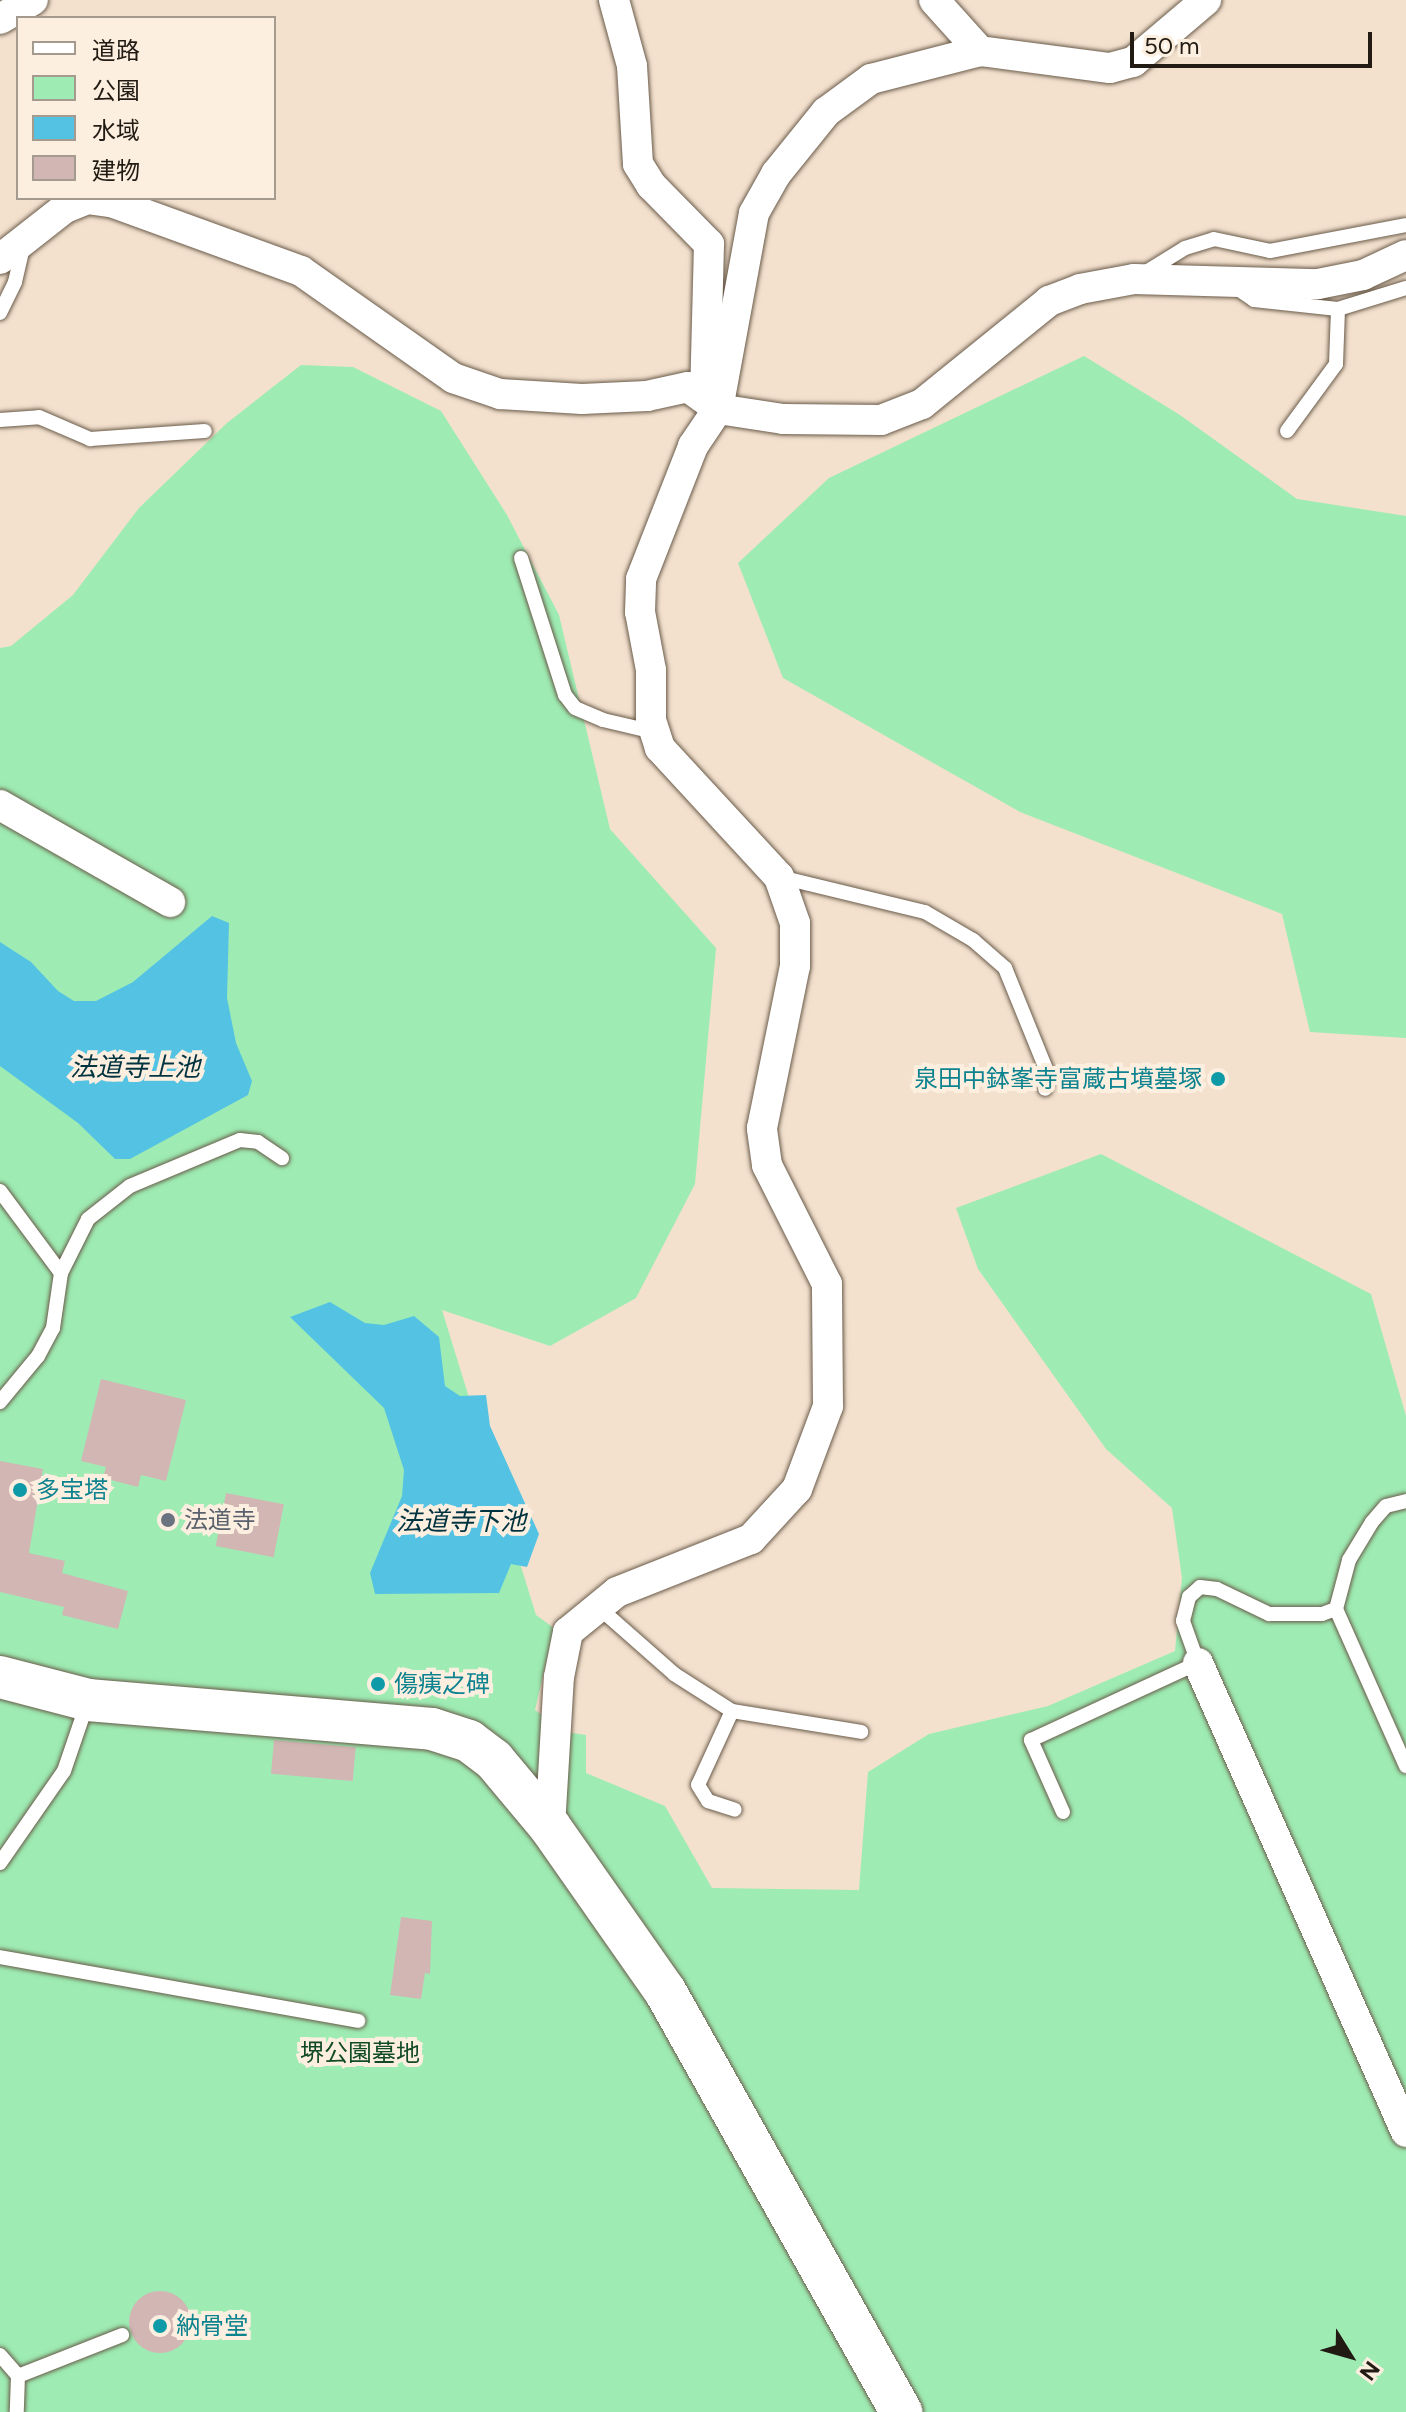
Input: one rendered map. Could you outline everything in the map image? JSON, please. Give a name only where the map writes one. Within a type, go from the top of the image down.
[{"type":"street","points":[[0,19],[33,0]]},
{"type":"street","points":[[614,0],[632,66],[638,164],[651,185],[709,244],[711,402]]},
{"type":"street","points":[[934,0],[980,51]]},
{"type":"street","points":[[550,1827],[564,1639],[578,1619],[617,1592],[751,1539],[797,1489],[828,1406],[827,1284],[767,1165],[762,1128],[795,966],[795,923],[779,877],[688,783],[660,748],[654,732],[641,579],[711,402],[754,213],[776,174],[826,112],[871,79],[980,51],[1110,68],[1133,62],[1206,0]]},
{"type":"street","points":[[12,252],[65,208],[85,200]]},
{"type":"street","points":[[94,200],[114,203],[301,271],[465,382],[500,394],[582,399],[647,396],[688,387],[711,402],[783,419],[881,420],[922,404],[1049,301],[1080,289],[1134,279],[1318,284],[1363,275],[1406,255]]},
{"type":"street","points":[[0,805],[170,902]]},
{"type":"street","points":[[1198,1663],[1406,2132]]},
{"type":"street","points":[[0,1677],[88,1700],[432,1729],[469,1741],[494,1760],[550,1827],[665,1991],[901,2412]]},
{"type":"lane","points":[[1134,279],[1185,248],[1214,239],[1270,251],[1406,225]]},
{"type":"lane","points":[[0,313],[15,282],[12,252]]},
{"type":"lane","points":[[1231,284],[1254,300],[1338,309],[1406,288]]},
{"type":"lane","points":[[1287,431],[1336,364],[1338,309]]},
{"type":"lane","points":[[0,420],[39,417],[90,439],[205,431]]},
{"type":"lane","points":[[521,558],[565,695],[575,708],[589,714],[654,732]]},
{"type":"lane","points":[[779,877],[925,912],[973,940],[1005,968],[1048,1074],[1045,1089]]},
{"type":"lane","points":[[0,1402],[38,1356],[53,1328],[61,1273],[88,1219],[130,1186],[240,1140],[258,1142],[282,1158]]},
{"type":"lane","points":[[0,1191],[61,1273]]},
{"type":"lane","points":[[1406,1501],[1386,1506],[1372,1522],[1349,1560],[1336,1609],[1406,1766]]},
{"type":"lane","points":[[1063,1812],[1031,1740],[1198,1663],[1183,1621],[1189,1597],[1200,1587],[1217,1589],[1269,1614],[1322,1614],[1336,1609]]},
{"type":"lane","points":[[597,1605],[674,1674],[732,1711],[861,1732]]},
{"type":"lane","points":[[0,1863],[64,1771],[88,1700]]},
{"type":"lane","points":[[732,1711],[698,1785],[708,1801],[735,1810]]},
{"type":"lane","points":[[0,1957],[358,2021]]},
{"type":"lane","points":[[18,2376],[122,2335]]},
{"type":"lane","points":[[0,2355],[18,2376],[17,2412]]},
{"type":"green space","points":[[1084,356],[1180,415],[1297,499],[1406,516],[1406,1038],[1310,1032],[1282,914],[1020,812],[783,678],[738,563],[829,478]]},
{"type":"green space","name":"堺公園墓地","points":[[301,365],[353,367],[441,411],[507,515],[559,615],[610,829],[716,948],[695,1184],[636,1298],[550,1346],[442,1310],[536,1615],[554,1628],[535,1710],[566,1732],[586,1735],[586,1773],[665,1806],[712,1888],[859,1890],[868,1772],[929,1734],[1048,1706],[1175,1651],[1182,1578],[1172,1508],[1106,1449],[978,1269],[956,1208],[1101,1154],[1371,1294],[1406,1416],[1406,2412],[0,2412],[0,648],[11,646],[73,595],[139,508],[227,423]]},
{"type":"water","name":"法道寺上池","points":[[212,916],[229,923],[227,998],[236,1043],[252,1081],[248,1095],[130,1159],[115,1159],[78,1123],[0,1066],[0,942],[31,962],[58,991],[74,1001],[96,1001],[133,982]]},
{"type":"water","name":"法道寺下池","points":[[330,1302],[365,1323],[384,1325],[414,1316],[439,1337],[445,1386],[460,1396],[486,1395],[490,1426],[539,1534],[527,1567],[511,1564],[499,1593],[375,1594],[370,1573],[402,1496],[404,1470],[384,1408],[290,1317]]},
{"type":"building","points":[[101,1379],[186,1400],[166,1481],[141,1475],[138,1487],[103,1478],[106,1467],[81,1461]]},
{"type":"building","points":[[0,1461],[43,1469],[29,1553],[65,1561],[62,1573],[128,1591],[118,1629],[62,1615],[64,1607],[0,1592]]},
{"type":"building","points":[[226,1493],[284,1504],[274,1557],[216,1546]]},
{"type":"building","points":[[274,1740],[356,1747],[353,1781],[271,1774]]},
{"type":"building","points":[[401,1917],[432,1921],[430,1974],[425,1973],[421,1999],[390,1995]]},
{"type":"building","name":"納骨堂","points":[[160,2291],[182,2300],[191,2322],[182,2344],[160,2353],[138,2344],[129,2322],[138,2300]]},
{"type":"place","name":"泉田中鉢峯寺富蔵古墳墓塚","points":[[1218,1079]]},
{"type":"place","name":"多宝塔","points":[[20,1490]]},
{"type":"place","name":"法道寺","points":[[168,1520]]},
{"type":"place","name":"傷痍之碑","points":[[378,1684]]},
{"type":"place","name":"納骨堂","points":[[160,2326]]}]
